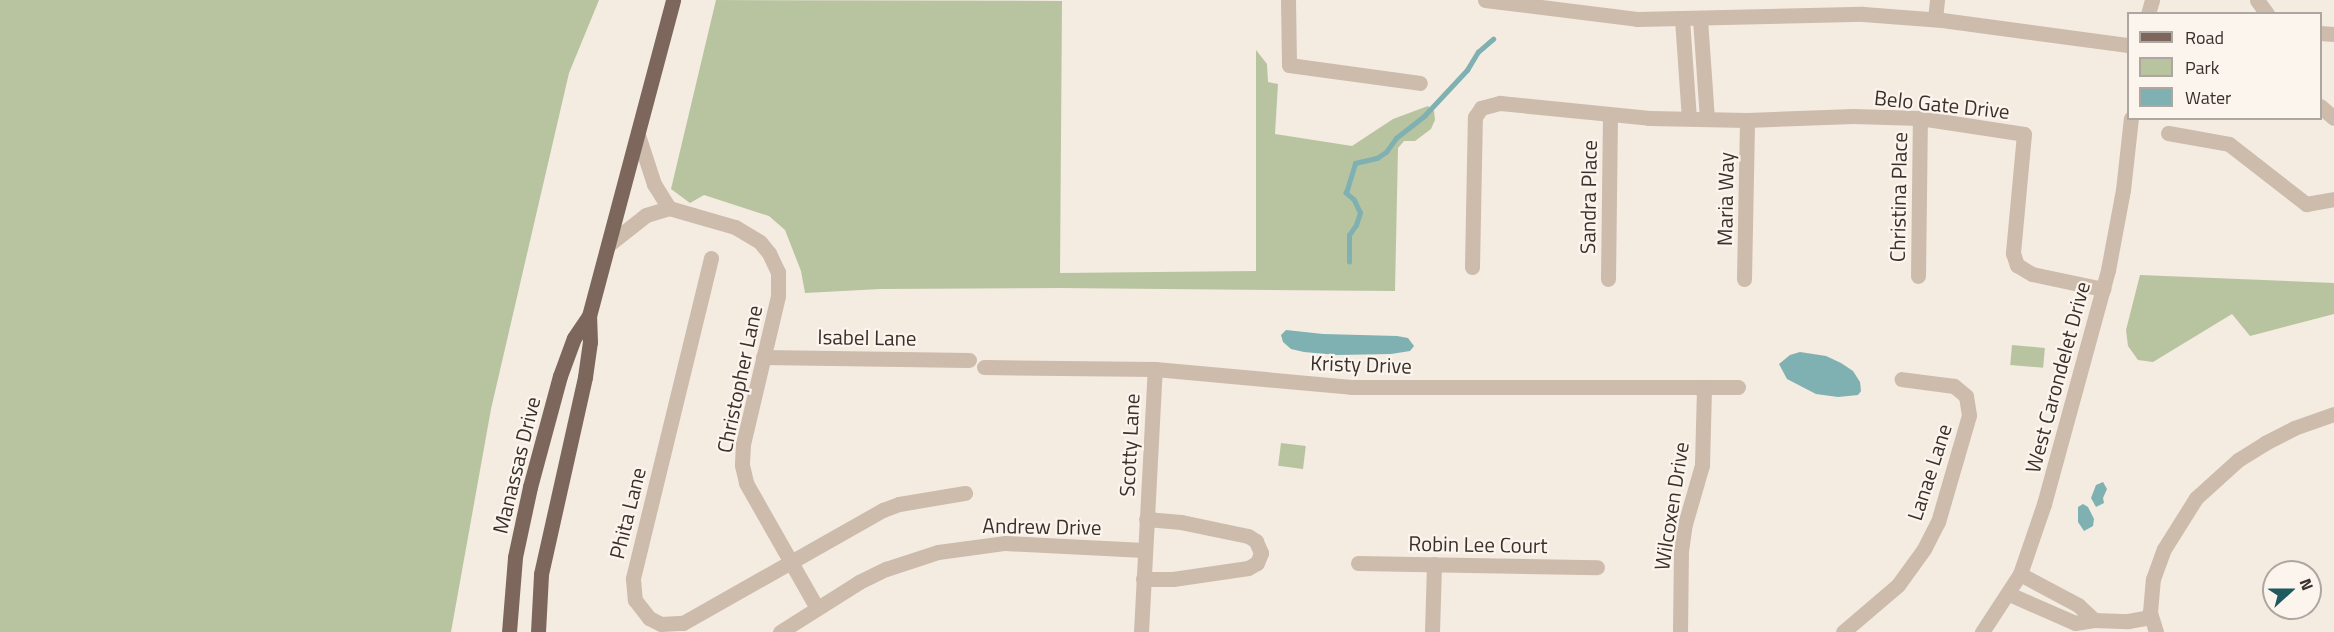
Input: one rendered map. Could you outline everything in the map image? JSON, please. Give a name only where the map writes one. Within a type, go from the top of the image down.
[{"type":"main road","name":"Manassas Drive","points":[[538,632],[541,574],[585,377],[590,342],[589,316],[674,0]]},
{"type":"main road","name":"Manassas Drive","points":[[509,632],[515,556],[532,478],[560,376],[574,338],[589,316]]},
{"type":"street","points":[[1288,0],[1289,65],[1420,83]]},
{"type":"street","points":[[1485,0],[1586,14],[1682,19],[1863,14],[1935,19],[2127,45]]},
{"type":"street","points":[[1935,19],[1937,0]]},
{"type":"street","points":[[1682,19],[1689,118]]},
{"type":"street","points":[[1700,19],[1707,119]]},
{"type":"street","name":"Belo Gate Drive","points":[[1472,267],[1474,117],[1477,112],[1489,104],[1500,103],[1610,116],[1747,120],[1853,116],[1920,118],[2024,134],[2013,253],[2017,265],[2032,274],[2103,289]]},
{"type":"street","points":[[2322,108],[2334,118]]},
{"type":"street","name":"Sandra Place","points":[[1608,279],[1610,116]]},
{"type":"street","name":"Christina Place","points":[[1918,276],[1920,118]]},
{"type":"street","name":"Maria Way","points":[[1744,279],[1747,120]]},
{"type":"street","name":"West Carondelet Drive","points":[[1982,632],[2020,574],[2044,504],[2103,289],[2123,189],[2131,120]]},
{"type":"street","points":[[2168,133],[2229,144],[2306,204],[2334,199]]},
{"type":"street","points":[[608,245],[646,215],[669,208],[654,184],[638,135]]},
{"type":"street","name":"Christopher Lane","points":[[669,208],[735,227],[760,242],[769,253],[778,273],[778,296],[743,444],[742,465],[746,483],[817,608]]},
{"type":"street","name":"Phita Lane","points":[[711,258],[633,579],[635,600],[642,612],[654,621],[673,625],[683,623],[891,507],[965,493]]},
{"type":"street","name":"Isabel Lane","points":[[763,357],[969,360]]},
{"type":"street","name":"Kristy Drive","points":[[984,367],[1155,369],[1351,387],[1738,387]]},
{"type":"street","name":"Scotty Lane","points":[[1140,632],[1155,369]]},
{"type":"street","name":"Lanae Lane","points":[[1843,632],[1898,585],[1924,549],[1938,522],[1969,415],[1966,396],[1954,386],[1901,379]]},
{"type":"street","name":"Wilcoxen Drive","points":[[1680,632],[1681,551],[1685,524],[1702,465],[1704,387]]},
{"type":"street","points":[[2009,594],[2067,622],[2128,621],[2153,625],[2150,595],[2153,579],[2164,549],[2196,498],[2238,460],[2265,442],[2294,428],[2334,414]]},
{"type":"street","points":[[1143,579],[1173,579],[1248,568],[1257,563],[1261,553],[1256,541],[1248,536],[1181,522],[1146,519]]},
{"type":"street","name":"Andrew Drive","points":[[780,632],[859,582],[886,568],[938,552],[970,546],[1036,543],[1144,550]]},
{"type":"street","name":"Robin Lee Court","points":[[1358,563],[1597,567]]},
{"type":"street","points":[[1432,632],[1434,564]]},
{"type":"street","points":[[2020,574],[2078,605],[2094,620]]},
{"type":"green space","points":[[0,0],[599,0],[569,73],[491,409],[451,632],[0,632]]},
{"type":"green space","points":[[716,0],[1062,1],[1060,273],[1256,271],[1256,50],[1267,64],[1268,82],[1278,84],[1275,134],[1352,146],[1393,119],[1428,106],[1434,111],[1435,120],[1431,129],[1415,141],[1404,141],[1398,148],[1395,291],[1060,288],[880,289],[805,293],[801,271],[785,230],[769,216],[704,195],[690,203],[671,189]]},
{"type":"green space","points":[[2140,275],[2334,283],[2334,314],[2250,336],[2232,314],[2153,362],[2138,360],[2128,346],[2126,330]]},
{"type":"green space","points":[[2012,345],[2045,348],[2043,368],[2010,365]]},
{"type":"green space","points":[[1281,443],[1306,446],[1303,469],[1278,466]]},
{"type":"water","points":[[1286,330],[1323,334],[1397,336],[1408,338],[1414,346],[1410,351],[1391,354],[1337,355],[1304,352],[1291,349],[1283,342],[1281,335]]},
{"type":"water","points":[[1800,352],[1826,356],[1841,363],[1853,371],[1860,382],[1861,391],[1858,395],[1838,397],[1816,394],[1787,379],[1779,364],[1790,355]]},
{"type":"water","points":[[2103,482],[2107,489],[2103,498],[2104,503],[2096,507],[2091,498],[2096,485]]},
{"type":"water","points":[[2083,504],[2088,507],[2094,519],[2093,526],[2084,531],[2078,522],[2078,507]]},
{"type":"waterway","points":[[1349,262],[1349,235],[1360,213],[1354,200],[1346,193],[1355,163],[1377,158],[1386,152],[1396,138],[1424,116],[1467,70],[1478,52],[1493,39]]}]
